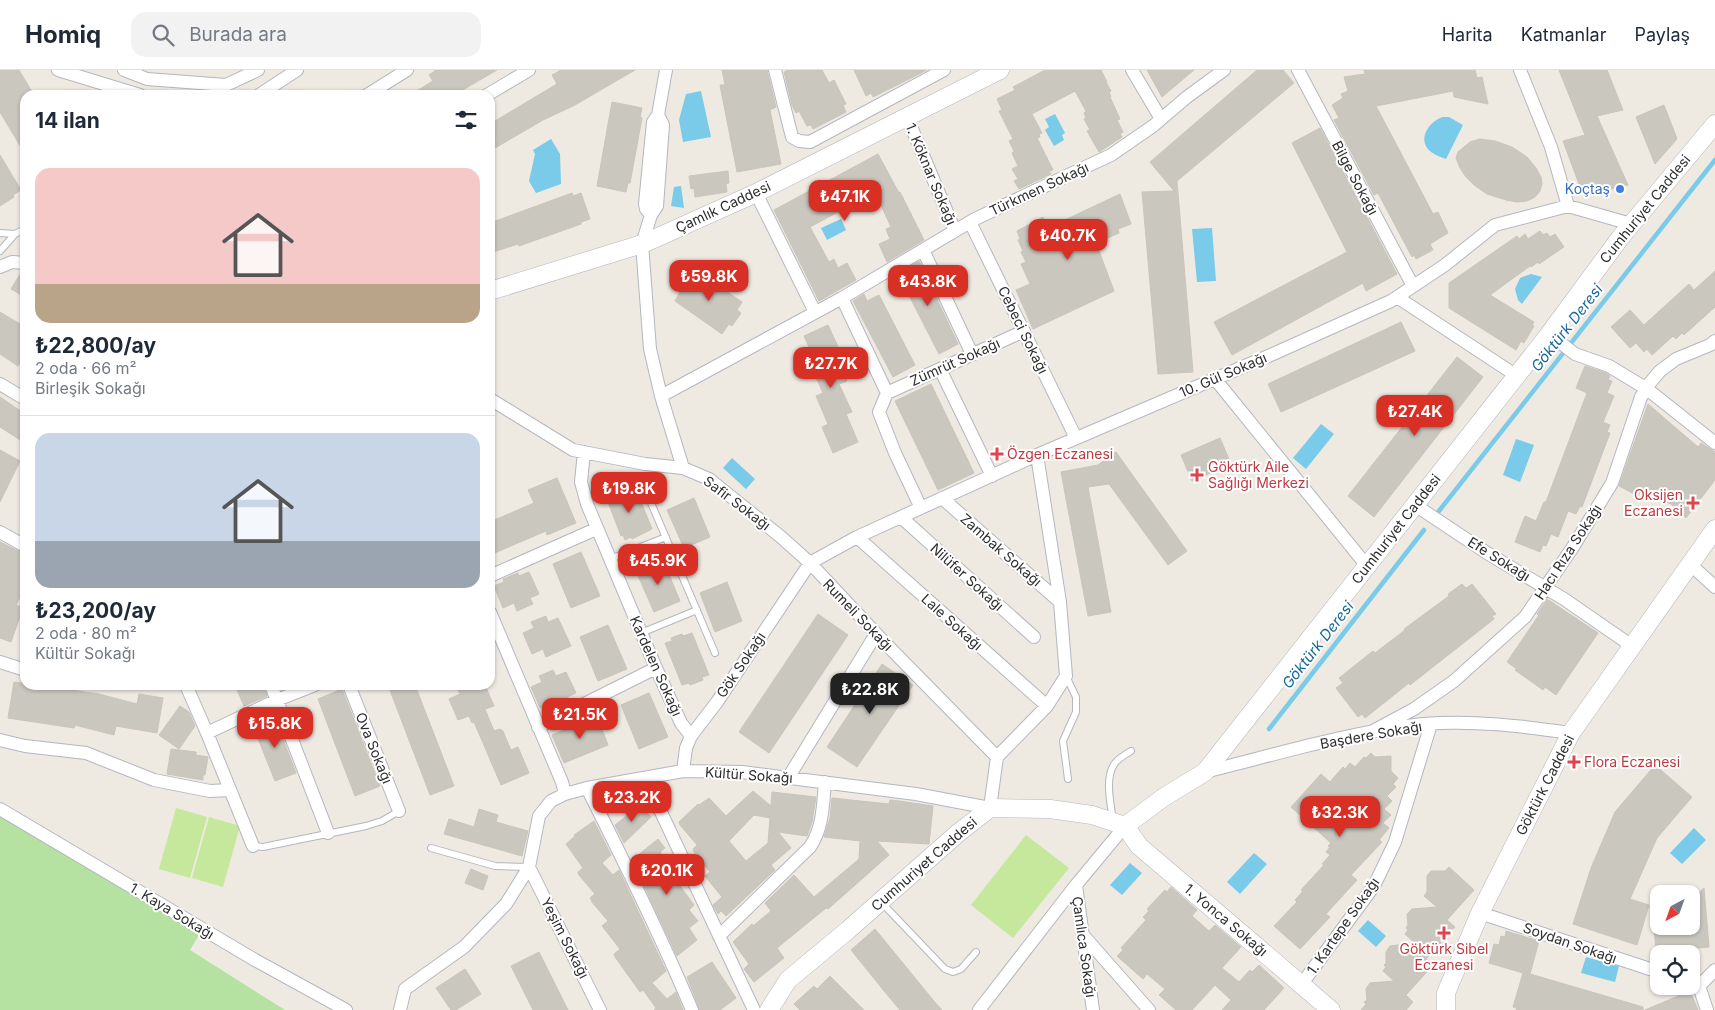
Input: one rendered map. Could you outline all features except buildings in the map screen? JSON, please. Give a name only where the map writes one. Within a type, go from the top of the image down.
[{"type":"main road","name":"Çamlık Caddesi","points":[[495,290],[642,244],[756,193],[1000,70]]},
{"type":"main road","name":"Cumhuriyet Caddesi","points":[[769,1010],[788,980],[957,834],[990,808],[1050,809],[1092,815],[1119,824],[1205,772],[1517,376],[1555,340],[1631,224],[1715,124]]},
{"type":"main road","name":"Göktürk Caddesi","points":[[1446,1010],[1446,993],[1480,913],[1571,733],[1715,529]]},
{"type":"main road","name":"1. Yonca Sokağı","points":[[1119,824],[1139,846],[1331,1010]]},
{"type":"street","points":[[58,70],[124,90]]},
{"type":"street","points":[[124,70],[147,79],[226,86],[258,70]]},
{"type":"street","points":[[267,90],[297,70]]},
{"type":"street","points":[[375,90],[407,70]]},
{"type":"street","points":[[495,90],[529,70]]},
{"type":"street","points":[[666,70],[658,114],[653,122],[645,204],[650,215],[642,244],[650,349],[661,396],[683,468]]},
{"type":"street","points":[[775,70],[792,137],[799,141],[810,142],[944,70]]},
{"type":"street","points":[[1132,70],[1161,119]]},
{"type":"street","name":"Türkmen Sokağı","points":[[661,396],[842,298],[970,222],[1111,155],[1224,70]]},
{"type":"street","name":"Bilge Sokağı","points":[[1298,70],[1413,286]]},
{"type":"street","points":[[1520,70],[1551,147],[1568,206],[1631,224]]},
{"type":"street","name":"1. Köknar Sokağı","points":[[907,117],[955,231]]},
{"type":"street","points":[[756,193],[815,312]]},
{"type":"street","name":"10. Gül Sokağı","points":[[810,563],[857,537],[1037,455],[1391,301],[1445,264],[1494,225],[1568,206]]},
{"type":"street","name":"Cebeci Sokağı","points":[[970,222],[1076,438]]},
{"type":"street","points":[[923,250],[972,354]]},
{"type":"street","points":[[0,267],[12,262],[20,262]]},
{"type":"street","points":[[1397,297],[1517,376]]},
{"type":"street","points":[[842,298],[887,393],[879,412],[895,453],[921,508]]},
{"type":"street","name":"Zümrüt Sokağı","points":[[887,393],[1024,331]]},
{"type":"street","points":[[1555,340],[1575,354],[1609,366],[1646,389],[1715,443]]},
{"type":"street","name":"Hacı Rıza Sokağı","points":[[1373,731],[1414,709],[1454,681],[1525,617],[1573,547],[1612,483],[1641,397],[1646,389],[1660,371],[1676,359],[1710,345],[1715,341]]},
{"type":"street","points":[[940,369],[992,476]]},
{"type":"street","points":[[1215,379],[1367,566]]},
{"type":"street","points":[[0,384],[20,396]]},
{"type":"street","name":"Safir Sokağı","points":[[495,402],[573,450],[645,464],[683,468],[709,479],[810,563]]},
{"type":"street","name":"Kardelen Sokağı","points":[[584,452],[581,482],[596,529],[681,723],[691,736]]},
{"type":"street","points":[[990,808],[998,757],[1046,706],[1066,676],[1060,602],[1037,455]]},
{"type":"street","name":"Zambak Sokağı","points":[[942,498],[1060,602]]},
{"type":"street","name":"Efe Sokağı","points":[[1415,505],[1632,646]]},
{"type":"street","name":"Nilüfer Sokağı","points":[[901,517],[1034,637]]},
{"type":"street","points":[[495,574],[596,529]]},
{"type":"street","points":[[0,532],[20,543]]},
{"type":"street","name":"Lale Sokağı","points":[[857,537],[1046,706]]},
{"type":"street","name":"Rumeli Sokağı","points":[[810,563],[876,634],[998,757]]},
{"type":"street","name":"Gök Sokağı","points":[[684,772],[686,748],[691,736],[717,702],[810,563]]},
{"type":"street","points":[[1691,565],[1715,587]]},
{"type":"street","points":[[495,624],[562,782],[565,794]]},
{"type":"street","points":[[788,778],[876,634]]},
{"type":"street","points":[[0,662],[20,668]]},
{"type":"street","points":[[538,727],[656,668]]},
{"type":"street","points":[[188,690],[253,846]]},
{"type":"street","points":[[273,690],[328,833]]},
{"type":"street","points":[[207,732],[302,690]]},
{"type":"street","name":"Ova Sokağı","points":[[351,690],[400,811]]},
{"type":"street","name":"Başdere Sokağı","points":[[1205,772],[1373,731],[1431,724],[1498,723],[1571,733]]},
{"type":"street","name":"1. Kartepe Sokağı","points":[[1302,985],[1374,886],[1395,842],[1431,724]]},
{"type":"street","points":[[0,740],[25,746],[86,753],[154,780],[210,791],[230,790]]},
{"type":"street","name":"Kültür Sokağı","points":[[529,867],[539,816],[551,800],[587,788],[684,772],[742,772],[916,794],[990,808]]},
{"type":"street","points":[[645,778],[754,1010]]},
{"type":"street","points":[[719,936],[810,847],[820,829],[825,782]]},
{"type":"street","points":[[587,788],[616,845],[692,1010]]},
{"type":"street","name":"1. Kaya Sokağı","points":[[0,809],[255,960],[346,1010]]},
{"type":"street","points":[[979,1010],[1076,885],[1119,824]]},
{"type":"street","points":[[400,1010],[405,989],[464,948],[506,904],[529,867]]},
{"type":"street","name":"Yeşim Sokağı","points":[[529,867],[600,1010]]},
{"type":"street","name":"Çamlıca Sokağı","points":[[1076,885],[1093,1010]]},
{"type":"street","name":"Soydan Sokağı","points":[[1480,913],[1650,969]]},
{"type":"street","points":[[1083,934],[1149,1010]]},
{"type":"street","points":[[1700,980],[1715,970]]},
{"type":"street","points":[[1700,995],[1707,1010]]},
{"type":"lane","points":[[0,251],[14,234],[20,231]]},
{"type":"lane","points":[[0,233],[14,234]]},
{"type":"lane","points":[[646,492],[715,653]]},
{"type":"lane","points":[[610,559],[666,537]]},
{"type":"lane","points":[[641,633],[697,610]]},
{"type":"lane","points":[[1066,676],[1076,697],[1076,712],[1063,741],[1068,779]]},
{"type":"lane","points":[[1119,824],[1110,783],[1112,770],[1116,761],[1131,751]]},
{"type":"lane","points":[[253,846],[263,848],[374,824],[400,811]]},
{"type":"lane","points":[[431,848],[495,866],[529,867]]},
{"type":"lane","points":[[880,901],[945,969],[953,972],[961,969],[976,952]]},
{"type":"green space","points":[[0,802],[203,928],[190,950],[285,1010],[0,1010]]},
{"type":"green space","points":[[176,808],[207,817],[190,878],[159,869]]},
{"type":"green space","points":[[209,817],[240,826],[223,887],[192,878]]},
{"type":"green space","points":[[1026,835],[1069,868],[1013,938],[971,905]]},
{"type":"water","points":[[701,91],[711,137],[683,142],[679,120],[686,94]]},
{"type":"water","points":[[1055,114],[1065,133],[1062,135],[1064,140],[1054,146],[1045,130],[1049,127],[1045,119]]},
{"type":"water","points":[[1443,117],[1449,117],[1463,125],[1446,159],[1431,152],[1425,142],[1426,132],[1429,127],[1433,122]]},
{"type":"water","points":[[551,139],[560,154],[561,184],[536,193],[529,181],[535,154],[533,150]]},
{"type":"water","points":[[681,186],[684,208],[671,206],[674,187]]},
{"type":"water","points":[[841,219],[846,230],[827,240],[821,228]]},
{"type":"water","points":[[1212,228],[1216,281],[1197,282],[1192,229]]},
{"type":"water","points":[[1531,274],[1542,277],[1522,304],[1518,300],[1515,289],[1520,278]]},
{"type":"water","points":[[1321,424],[1334,434],[1306,469],[1293,458]]},
{"type":"water","points":[[1516,439],[1534,445],[1520,482],[1503,475]]},
{"type":"water","points":[[732,458],[755,479],[746,489],[723,468]]},
{"type":"water","points":[[1694,828],[1706,840],[1682,864],[1670,853]]},
{"type":"water","points":[[1254,853],[1267,864],[1240,894],[1227,882]]},
{"type":"water","points":[[1130,863],[1142,873],[1122,895],[1110,885]]},
{"type":"water","points":[[1368,920],[1386,936],[1376,947],[1358,931]]},
{"type":"water","points":[[1586,957],[1619,966],[1615,982],[1581,973]]},
{"type":"waterway","name":"Göktürk Deresi","points":[[1439,511],[1715,160]]},
{"type":"waterway","name":"Göktürk Deresi","points":[[1269,729],[1424,530]]},
{"type":"place","name":"Koçtaş","points":[[1620,189]]},
{"type":"place","name":"Özgen Eczanesi","points":[[997,454]]},
{"type":"place","name":"Göktürk Aile Sağlığı Merkezi","points":[[1197,475]]},
{"type":"place","name":"Oksijen Eczanesi","points":[[1693,503]]},
{"type":"place","name":"Flora Eczanesi","points":[[1574,762]]},
{"type":"place","name":"Göktürk Sibel Eczanesi","points":[[1444,933]]}]
